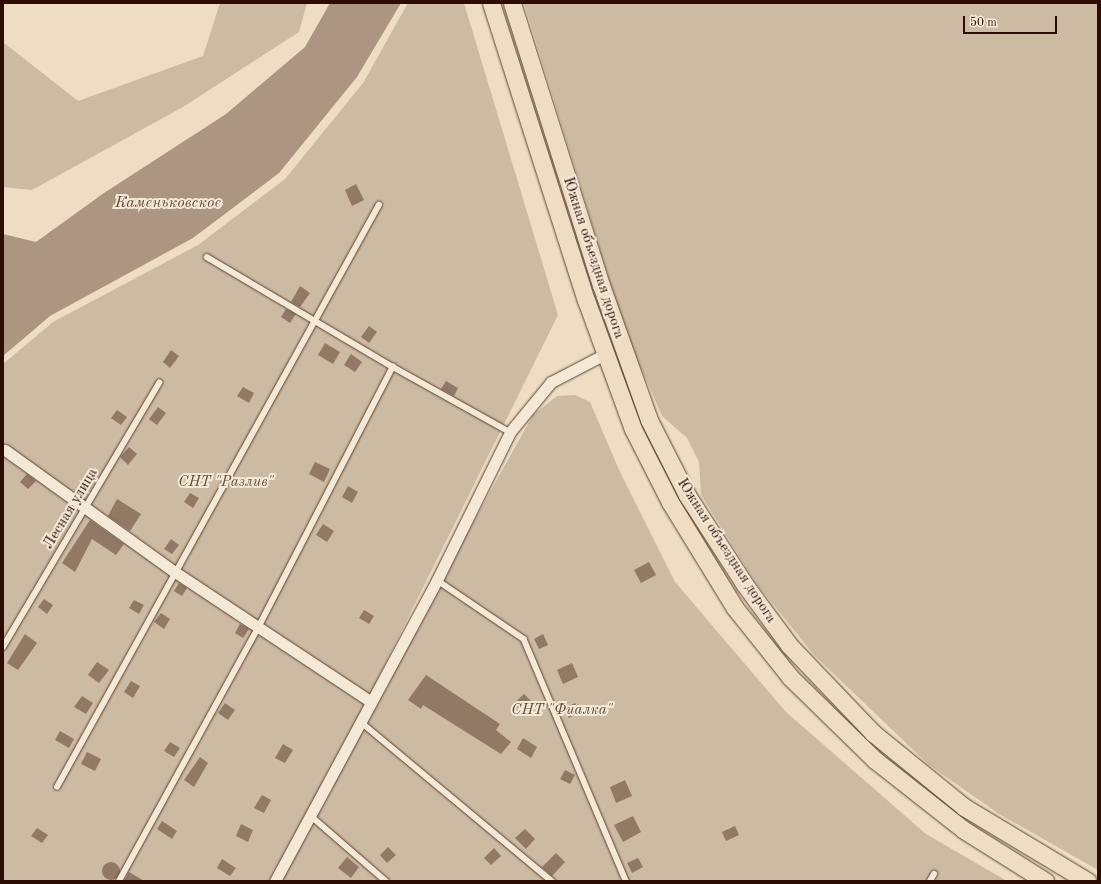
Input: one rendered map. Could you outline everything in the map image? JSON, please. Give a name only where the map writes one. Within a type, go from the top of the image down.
[{"type":"main road","name":"Южная объездная дорога","points":[[491,3],[605,354],[633,429],[670,502],[735,608],[790,678],[875,760],[964,830],[1045,881]]},
{"type":"main road","name":"Южная объездная дорога","points":[[512,3],[622,348],[649,420],[687,495],[790,646],[873,733],[964,807],[1087,881]]},
{"type":"main road","points":[[605,354],[622,348]]},
{"type":"main road","points":[[612,372],[629,366]]},
{"type":"street","points":[[275,881],[361,722],[370,701],[437,580],[510,432],[551,382],[605,354]]},
{"type":"street","points":[[4,451],[175,572],[370,701]]},
{"type":"lane","points":[[57,787],[175,572],[316,322],[379,205]]},
{"type":"lane","points":[[207,257],[393,368],[510,432]]},
{"type":"lane","points":[[120,881],[258,628],[393,368]]},
{"type":"lane","name":"Лесная улица","points":[[3,648],[85,507],[160,383]]},
{"type":"lane","points":[[437,580],[524,639],[626,881]]},
{"type":"lane","points":[[361,722],[552,881]]},
{"type":"lane","points":[[310,815],[386,881]]},
{"type":"lane","points":[[930,881],[934,874]]},
{"type":"green space","points":[[220,3],[307,3],[299,32],[183,107],[32,190],[3,187],[3,42],[78,101],[203,56]]},
{"type":"green space","name":"СНТ \"Разлив\"","points":[[408,3],[464,3],[558,315],[316,804],[533,415],[557,396],[575,395],[590,402],[620,472],[675,582],[786,712],[926,834],[1007,881],[3,881],[3,364],[53,322],[198,245],[285,179],[363,83]]},
{"type":"green space","points":[[524,3],[1098,3],[1098,870],[999,814],[929,765],[814,655],[756,583],[701,495],[699,462],[687,438],[662,416],[626,334]]},
{"type":"water","name":"Каменьковское","points":[[330,3],[401,3],[357,77],[279,173],[193,238],[50,316],[3,356],[3,234],[36,242],[104,193],[226,114],[305,47]]},
{"type":"building","points":[[356,184],[364,200],[352,206],[345,190]]},
{"type":"building","points":[[300,286],[310,293],[300,307],[291,302]]},
{"type":"building","points":[[286,309],[296,314],[290,323],[281,317]]},
{"type":"building","points":[[369,326],[377,332],[369,343],[361,337]]},
{"type":"building","points":[[325,343],[340,352],[333,364],[318,355]]},
{"type":"building","points":[[171,350],[179,356],[170,368],[163,362]]},
{"type":"building","points":[[351,354],[362,362],[355,372],[344,365]]},
{"type":"building","points":[[446,381],[458,388],[454,396],[441,389]]},
{"type":"building","points":[[243,387],[254,393],[249,403],[237,396]]},
{"type":"building","points":[[158,407],[166,413],[157,425],[149,419]]},
{"type":"building","points":[[117,410],[127,417],[121,425],[111,418]]},
{"type":"building","points":[[129,447],[137,454],[128,465],[120,457]]},
{"type":"building","points":[[315,462],[330,469],[324,482],[309,474]]},
{"type":"building","points":[[27,474],[36,481],[28,489],[20,482]]},
{"type":"building","points":[[348,486],[358,492],[352,503],[342,497]]},
{"type":"building","points":[[190,493],[199,498],[193,508],[184,502]]},
{"type":"building","points":[[117,499],[141,514],[130,531],[108,516]]},
{"type":"building","points":[[90,520],[124,544],[116,555],[92,539],[75,572],[62,563]]},
{"type":"building","points":[[323,524],[334,531],[327,542],[316,535]]},
{"type":"building","points":[[171,539],[179,545],[172,554],[164,549]]},
{"type":"building","points":[[649,562],[656,575],[641,583],[634,570]]},
{"type":"building","points":[[179,583],[187,588],[182,596],[174,591]]},
{"type":"building","points":[[44,599],[53,605],[47,614],[38,607]]},
{"type":"building","points":[[134,600],[144,605],[139,614],[129,608]]},
{"type":"building","points":[[364,610],[374,616],[369,624],[359,618]]},
{"type":"building","points":[[161,613],[170,619],[164,629],[154,622]]},
{"type":"building","points":[[240,624],[249,629],[243,638],[235,633]]},
{"type":"building","points":[[25,634],[37,643],[18,670],[7,663]]},
{"type":"building","points":[[543,634],[548,645],[539,649],[534,639]]},
{"type":"building","points":[[97,662],[109,670],[99,683],[88,675]]},
{"type":"building","points":[[572,663],[578,677],[563,684],[557,670]]},
{"type":"building","points":[[426,675],[500,724],[496,730],[511,742],[501,754],[423,705],[421,709],[408,700]]},
{"type":"building","points":[[131,681],[140,686],[133,698],[124,692]]},
{"type":"building","points":[[524,694],[533,703],[522,712],[514,703]]},
{"type":"building","points":[[82,696],[93,703],[86,714],[74,707]]},
{"type":"building","points":[[225,703],[235,710],[228,720],[218,713]]},
{"type":"building","points":[[575,703],[580,712],[569,718],[564,708]]},
{"type":"building","points":[[60,731],[74,739],[69,748],[55,740]]},
{"type":"building","points":[[523,738],[537,747],[531,758],[517,749]]},
{"type":"building","points":[[170,742],[180,748],[174,757],[164,751]]},
{"type":"building","points":[[283,744],[293,750],[285,763],[275,758]]},
{"type":"building","points":[[87,752],[101,759],[95,771],[81,764]]},
{"type":"building","points":[[200,757],[208,763],[194,787],[184,780]]},
{"type":"building","points":[[565,770],[575,775],[570,784],[560,779]]},
{"type":"building","points":[[625,780],[632,796],[616,803],[610,787]]},
{"type":"building","points":[[262,795],[271,800],[264,813],[254,808]]},
{"type":"building","points":[[633,816],[641,832],[623,842],[614,825]]},
{"type":"building","points":[[162,821],[177,831],[172,839],[157,829]]},
{"type":"building","points":[[241,824],[253,830],[248,842],[236,836]]},
{"type":"building","points":[[735,826],[739,835],[726,841],[722,832]]},
{"type":"building","points":[[37,828],[48,835],[42,843],[31,836]]},
{"type":"building","points":[[525,829],[535,839],[526,849],[515,838]]},
{"type":"building","points":[[388,847],[396,855],[387,863],[380,855]]},
{"type":"building","points":[[494,848],[501,856],[491,865],[484,858]]},
{"type":"building","points":[[556,853],[565,862],[552,876],[542,867]]},
{"type":"building","points":[[347,857],[359,867],[351,878],[338,868]]},
{"type":"building","points":[[638,858],[643,867],[632,873],[627,863]]},
{"type":"building","points":[[222,859],[236,868],[230,876],[217,868]]},
{"type":"building","points":[[111,862],[117,865],[120,871],[117,877],[111,880],[105,877],[102,871],[105,865]]},
{"type":"building","points":[[129,872],[144,881],[124,881]]},
{"type":"park label","name":"СНТ \"Фиалка\"","points":[[562,711]]}]
